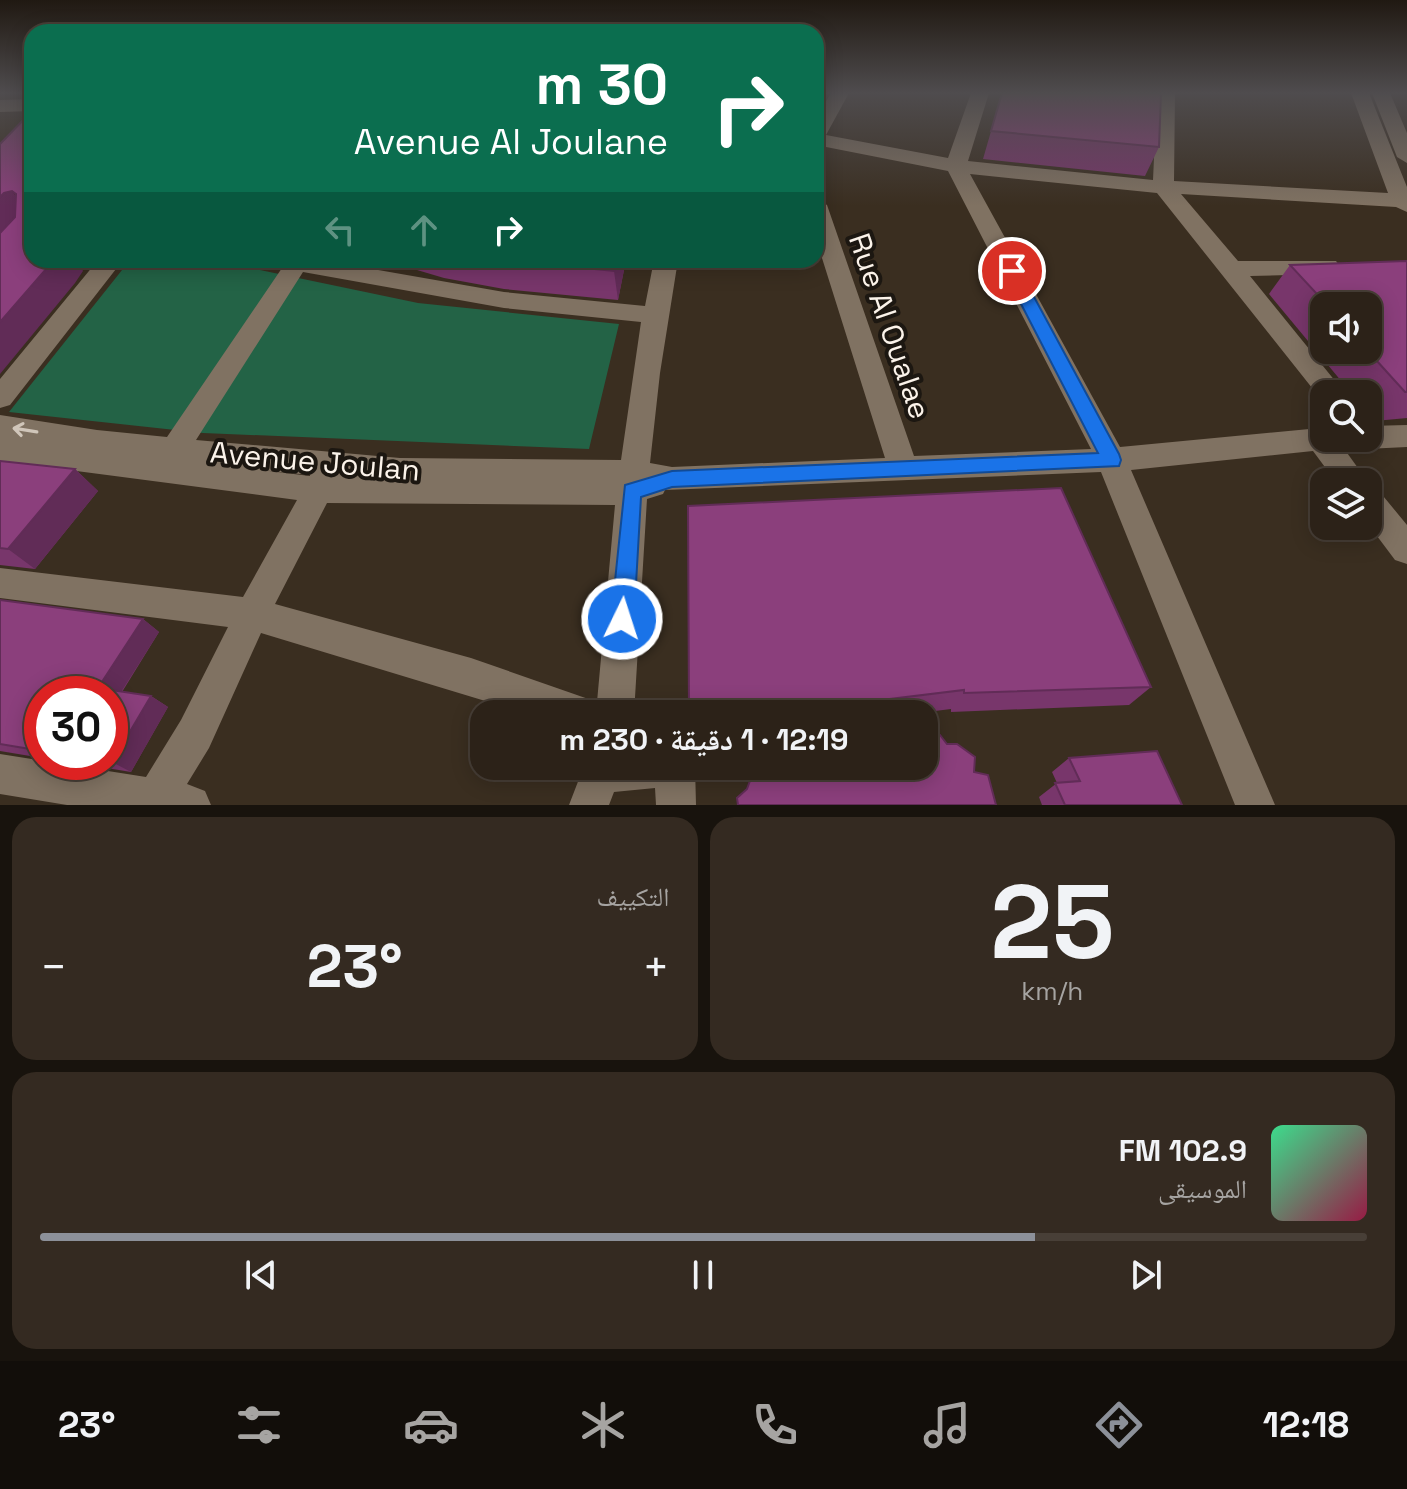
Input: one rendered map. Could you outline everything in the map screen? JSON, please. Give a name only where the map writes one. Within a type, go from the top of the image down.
[{"type":"street","points":[[968,131],[956,166],[1112,460],[1128,506],[1255,805]]},
{"type":"street","points":[[1165,131],[1163,187],[1319,380]]},
{"type":"street","points":[[824,139],[956,166],[1163,187],[1405,202],[1376,131]]},
{"type":"street","points":[[1396,131],[1407,157]]},
{"type":"street","name":"Rue Al Oualae","points":[[824,229],[903,467]]},
{"type":"street","points":[[1232,269],[1344,266]]},
{"type":"street","points":[[0,398],[105,268]]},
{"type":"street","points":[[168,459],[287,268]]},
{"type":"street","points":[[329,268],[504,300],[654,315]]},
{"type":"street","points":[[616,700],[632,482],[654,315],[664,268]]},
{"type":"street","name":"Avenue Joulan","points":[[0,426],[97,442],[168,459]]},
{"type":"street","name":"Avenue Joulan","points":[[1382,437],[1407,436]]},
{"type":"street","name":"Avenue Joulan","points":[[0,449],[168,459],[325,478],[632,482],[903,467],[1112,460],[1310,440]]},
{"type":"street","points":[[1330,452],[1342,468]]},
{"type":"street","points":[[0,774],[173,801],[195,734],[252,614],[325,478]]},
{"type":"street","points":[[1382,518],[1407,550]]},
{"type":"street","points":[[0,583],[252,614],[471,676],[542,700]]},
{"type":"street","points":[[674,780],[676,805]]},
{"type":"green space","points":[[124,268],[251,268],[418,303],[619,324],[589,449],[203,433],[9,412]]},
{"type":"building","points":[[13,131],[24,131],[24,268],[47,268],[0,322],[0,233],[15,217],[16,194],[12,191],[0,197],[0,144]]},
{"type":"building","points":[[991,131],[1160,131],[1159,147]]},
{"type":"building","points":[[1407,261],[1407,392],[1380,364],[1382,292],[1315,292],[1290,265]]},
{"type":"building","points":[[584,268],[615,268],[614,271]]},
{"type":"building","points":[[0,461],[75,469],[8,549],[0,548]]},
{"type":"building","points":[[1061,488],[1151,687],[964,693],[964,690],[882,700],[689,700],[688,506]]},
{"type":"building","points":[[0,600],[143,619],[106,676],[24,676],[24,748],[0,744]]},
{"type":"building","points":[[128,693],[151,696],[128,735]]},
{"type":"building","points":[[938,735],[947,744],[957,744],[975,757],[974,772],[988,775],[996,805],[738,805],[737,798],[747,789],[750,780],[938,780]]},
{"type":"building","points":[[1157,751],[1182,805],[1065,805],[1055,783],[1080,781],[1069,758]]},
{"type":"route","points":[[622,619],[632,491],[672,479],[1112,460],[1012,271]]}]
